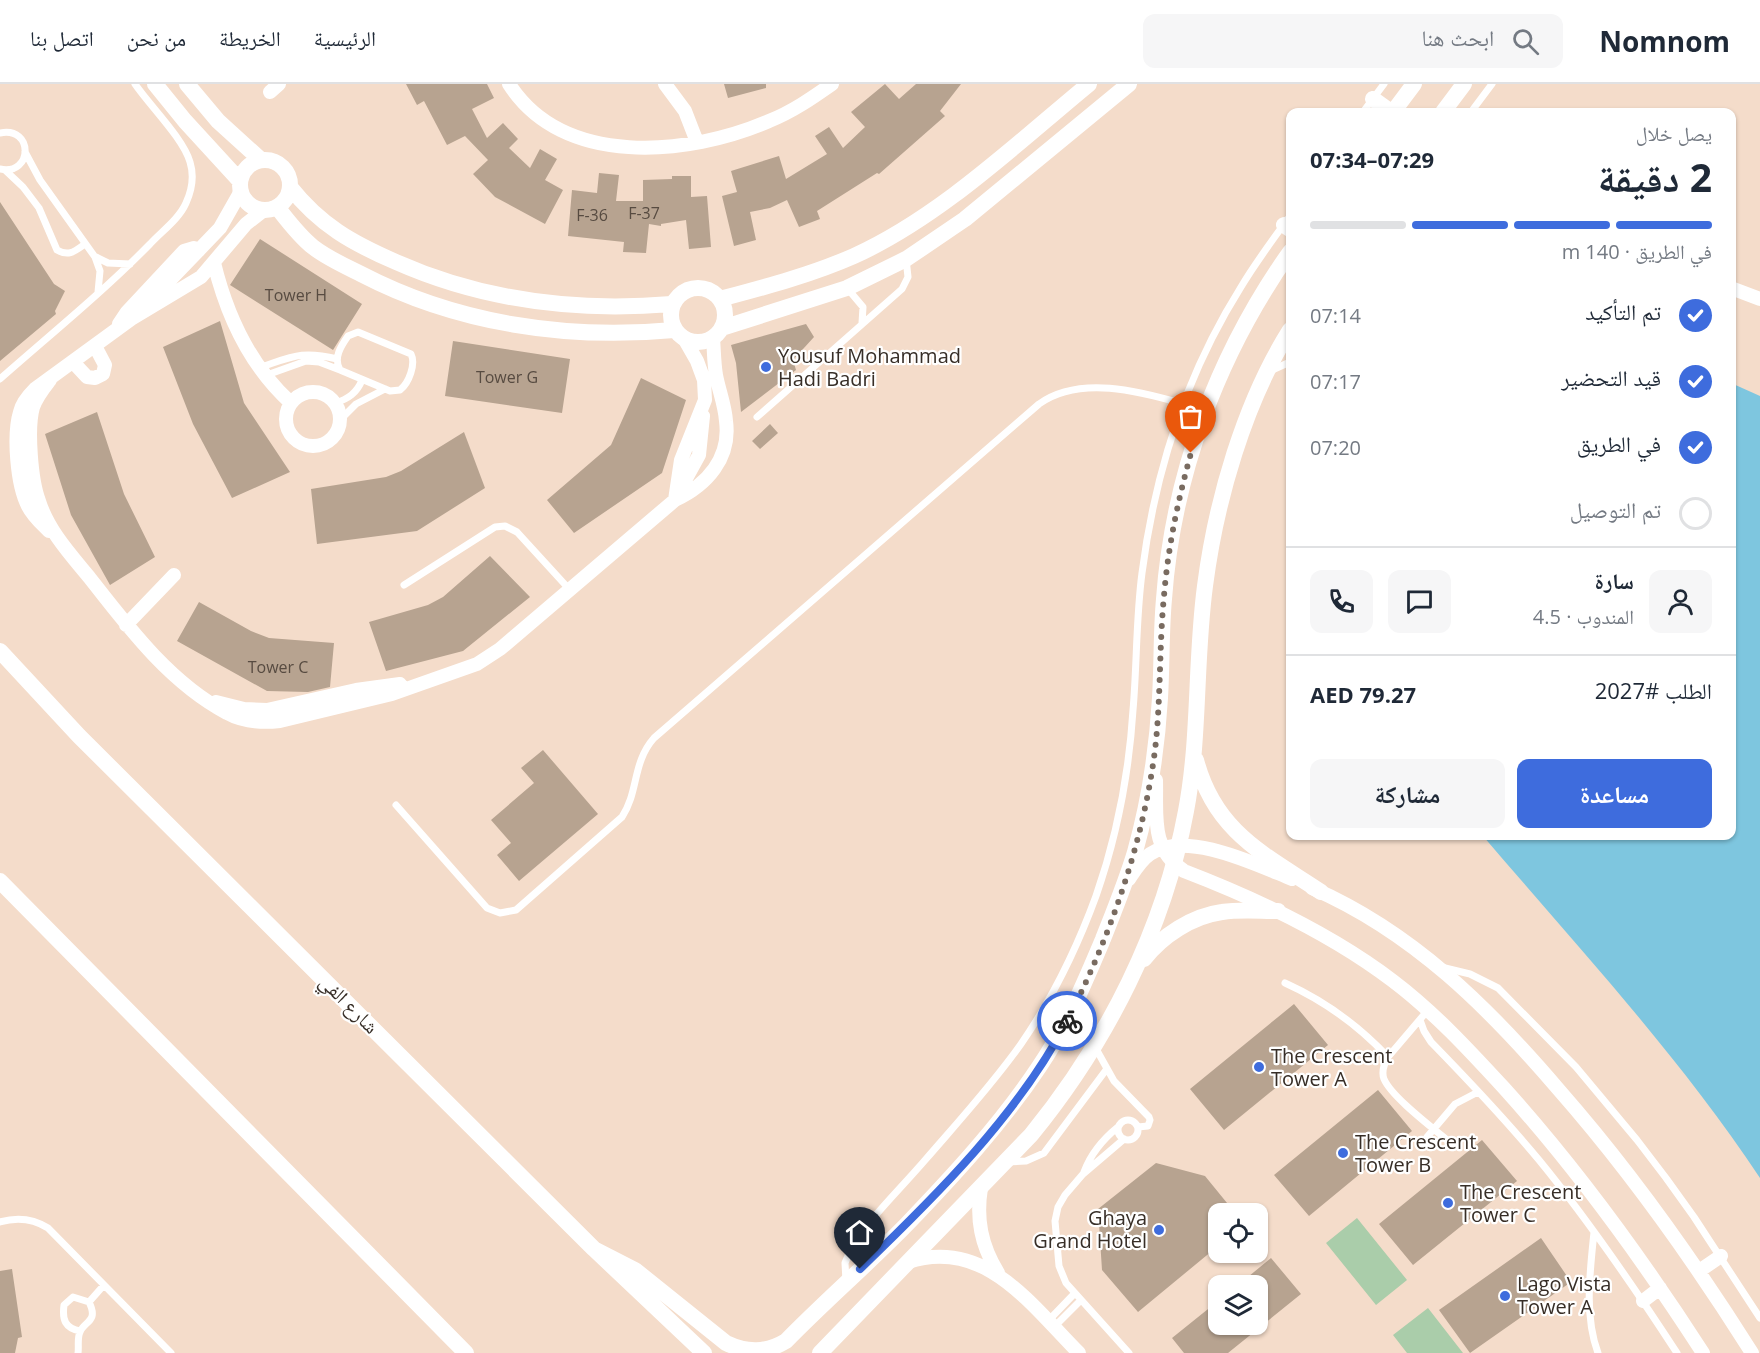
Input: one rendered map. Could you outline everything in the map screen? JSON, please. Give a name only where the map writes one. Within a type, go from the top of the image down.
[{"type":"street","points":[[155,84],[241,186],[247,202],[252,206],[270,208],[314,248],[374,281],[438,305],[504,323],[538,329],[606,334],[680,335],[699,343],[718,333],[847,288],[906,259],[965,219],[1129,84]]},
{"type":"street","points":[[187,84],[218,121],[261,160]]},
{"type":"street","points":[[509,84],[534,115],[559,130],[585,140],[641,148],[697,142],[746,130],[769,122],[792,110],[832,84]]},
{"type":"street","points":[[665,84],[685,111],[697,142]]},
{"type":"street","points":[[720,299],[820,269],[887,239],[949,198],[1089,84]]},
{"type":"street","points":[[1395,108],[1414,84]]},
{"type":"street","points":[[1446,108],[1464,84]]},
{"type":"street","points":[[672,304],[607,308],[552,304],[508,298],[445,281],[384,257],[327,225],[304,204],[290,187],[287,172],[282,166],[276,162],[261,160],[247,167],[241,186],[220,228],[200,250],[131,319],[50,380],[34,405],[30,435],[38,501],[60,540],[126,625],[174,675],[202,698],[228,714],[253,722],[273,722],[375,699],[465,669],[489,657],[675,500],[690,493],[710,476],[723,454],[725,443],[727,421],[717,378],[718,333],[725,313],[720,299],[709,290],[694,288],[681,293],[672,304],[670,318],[697,361],[704,380],[702,443],[695,465],[675,500]]},
{"type":"street","points":[[131,319],[201,277],[240,230],[270,208],[283,202],[290,187]]},
{"type":"street","points":[[116,331],[127,312],[180,254],[189,248],[200,250]]},
{"type":"street","points":[[594,1249],[634,1270],[726,1343],[746,1352],[767,1351],[786,1341],[903,1228],[996,1125],[1039,1067],[1062,1030],[1082,990],[1135,851],[1155,751],[1169,548],[1178,500],[1191,453],[1206,407],[1225,362],[1247,319],[1286,258]]},
{"type":"street","points":[[187,263],[201,277],[222,289]]},
{"type":"street","points":[[214,263],[232,319],[261,372],[291,403]]},
{"type":"street","points":[[1736,290],[1760,299]]},
{"type":"street","points":[[820,1353],[1007,1162],[1054,1107],[1095,1046],[1134,972],[1179,844],[1194,755],[1199,653],[1207,575],[1232,462],[1253,405],[1286,338]]},
{"type":"street","points":[[73,363],[87,377],[95,378],[103,374],[105,365],[95,346]]},
{"type":"street","points":[[313,392],[329,397],[335,403],[341,419],[339,428],[330,441],[322,446],[305,446],[291,436],[287,428],[287,411],[297,397],[313,392]]},
{"type":"street","points":[[675,500],[678,474],[686,446],[703,409]]},
{"type":"street","points":[[702,443],[725,443]]},
{"type":"street","points":[[126,625],[174,575]]},
{"type":"street","name":"شارع الفي","points":[[0,651],[6,662],[79,736],[594,1249],[704,1353]]},
{"type":"street","points":[[1155,751],[1157,830],[1162,848],[1173,864],[1184,871],[1278,911],[1360,958],[1393,981],[1424,1015],[1472,1053],[1538,1125],[1602,1208],[1660,1288],[1703,1353]]},
{"type":"street","points":[[1194,755],[1206,792],[1226,822],[1250,845],[1321,892],[1383,926],[1440,967],[1497,1022],[1580,1113],[1628,1173],[1699,1271],[1752,1353]]},
{"type":"street","points":[[1123,886],[1149,855],[1162,848],[1179,844],[1218,852],[1321,892]]},
{"type":"street","points":[[2,882],[466,1353]]},
{"type":"street","points":[[1134,972],[1160,942],[1175,930],[1207,915],[1223,912],[1278,911]]},
{"type":"street","points":[[981,1188],[979,1203],[981,1233],[985,1248],[999,1275]]},
{"type":"street","points":[[906,1263],[933,1256],[961,1258],[980,1265],[999,1275],[1012,1286],[1079,1353]]},
{"type":"street","points":[[1699,1271],[1721,1256]]},
{"type":"street","points":[[1643,1301],[1660,1288]]},
{"type":"lane","points":[[0,379],[130,264],[182,210],[191,191],[190,162],[185,149],[135,84]]},
{"type":"lane","points":[[1368,106],[1384,84]]},
{"type":"lane","points":[[1474,108],[1492,84]]},
{"type":"lane","points":[[1,131],[13,133],[21,138],[40,180],[95,257],[100,279],[97,294]]},
{"type":"lane","points":[[3,170],[11,170],[21,163],[26,152]]},
{"type":"lane","points":[[3,170],[23,187],[39,208],[57,250],[69,254],[85,244]]},
{"type":"lane","points":[[846,1282],[845,1263],[854,1242],[982,1094],[1016,1051],[1056,985],[1085,926],[1106,863],[1122,799],[1131,739],[1138,611],[1147,538],[1163,467],[1184,404],[1220,323],[1240,289],[1286,226]]},
{"type":"lane","points":[[95,257],[108,263],[130,264]]},
{"type":"lane","points":[[757,417],[902,289],[909,272],[906,259]]},
{"type":"lane","points":[[847,288],[863,307],[862,323]]},
{"type":"lane","points":[[261,372],[306,361],[319,362],[395,392],[404,387],[414,362],[408,351],[358,332],[348,336],[337,359],[340,370]]},
{"type":"lane","points":[[261,372],[303,354],[337,359]]},
{"type":"lane","points":[[1268,372],[1286,364]]},
{"type":"lane","points":[[335,403],[349,398],[362,380]]},
{"type":"lane","points":[[341,419],[365,398],[386,389]]},
{"type":"lane","points":[[396,805],[487,908],[500,913],[516,910],[622,817],[632,798],[641,756],[654,738],[1039,404],[1054,395],[1076,389],[1098,389],[1142,393],[1184,404]]},
{"type":"lane","points":[[404,585],[495,527],[506,526],[517,532],[570,590]]},
{"type":"lane","points":[[1440,967],[1455,969],[1498,988],[1584,1076],[1637,1140],[1694,1217],[1760,1318]]},
{"type":"lane","points":[[1285,983],[1318,999],[1341,1014],[1388,1057]]},
{"type":"lane","points":[[1424,1015],[1388,1057],[1384,1064],[1384,1079],[1403,1101],[1453,1145]]},
{"type":"lane","points":[[1424,1015],[1424,1031],[1431,1042],[1540,1162],[1594,1232],[1677,1353]]},
{"type":"lane","points":[[1095,1046],[1106,1070],[1149,1117],[1148,1126],[1138,1127]]},
{"type":"lane","points":[[1007,1162],[1026,1161],[1044,1152],[1106,1070]]},
{"type":"lane","points":[[1427,1137],[1455,1104],[1478,1092]]},
{"type":"lane","points":[[1083,1174],[1092,1153],[1108,1135],[1124,1120],[1128,1119],[1136,1123],[1138,1131],[1133,1138],[1124,1139],[1083,1174],[1061,1200],[1056,1214],[1059,1266],[1066,1283],[1129,1353]]},
{"type":"lane","points":[[1118,1127],[1124,1139]]},
{"type":"lane","points":[[0,1222],[17,1218],[41,1223],[48,1227],[171,1353]]},
{"type":"lane","points":[[1594,1232],[1589,1292],[1593,1333],[1598,1353]]},
{"type":"lane","points":[[89,1302],[104,1285]]},
{"type":"lane","points":[[1051,1324],[1075,1293]]},
{"type":"lane","points":[[78,1353],[80,1331],[91,1320],[92,1308],[89,1302],[73,1297],[64,1305],[63,1319],[67,1325],[80,1331]]},
{"type":"lane","points":[[1051,1324],[1081,1300]]},
{"type":"green space","points":[[1357,1218],[1407,1280],[1376,1305],[1326,1243]]},
{"type":"green space","points":[[1428,1308],[1463,1353],[1407,1353],[1393,1335]]},
{"type":"water","points":[[1736,385],[1760,396],[1760,1178],[1662,1045],[1486,840],[1736,840]]},
{"type":"building","points":[[406,84],[487,84],[494,98],[472,109],[487,138],[503,123],[518,139],[509,148],[530,168],[540,149],[557,159],[545,180],[563,190],[545,224],[495,197],[473,174],[488,160],[465,136],[447,145],[424,101],[417,105]]},
{"type":"building","points":[[724,84],[766,84],[766,88],[728,98]]},
{"type":"building","points":[[885,84],[899,99],[916,84],[961,84],[940,111],[945,116],[879,174],[877,173],[817,211],[820,219],[799,227],[787,200],[770,208],[750,212],[756,240],[734,246],[722,196],[737,192],[731,171],[779,156],[786,179],[827,154],[815,136],[829,127],[843,148],[865,127],[851,112]]},
{"type":"building","points":[[599,173],[619,175],[616,201],[643,201],[643,180],[691,176],[691,197],[707,196],[711,247],[689,249],[686,220],[661,224],[661,226],[649,224],[646,253],[623,252],[624,242],[568,236],[572,190],[597,193]]},
{"type":"building","points":[[0,202],[54,284],[65,291],[55,311],[56,314],[0,361]]},
{"type":"building","points":[[260,239],[362,304],[333,350],[230,285]]},
{"type":"building","points":[[220,321],[244,403],[290,472],[232,498],[193,424],[163,347]]},
{"type":"building","name":"Yousuf Mohammad Hadi Badri","points":[[806,324],[814,337],[793,360],[796,370],[741,412],[736,363],[731,345]]},
{"type":"building","points":[[453,341],[570,359],[562,413],[445,396]]},
{"type":"building","points":[[641,378],[686,400],[662,473],[574,533],[547,500],[611,445]]},
{"type":"building","points":[[97,412],[124,494],[155,557],[110,585],[71,515],[45,434]]},
{"type":"building","points":[[770,424],[778,433],[760,449],[752,441]]},
{"type":"building","points":[[464,432],[485,488],[417,531],[317,544],[311,489],[386,477],[401,471]]},
{"type":"building","points":[[490,556],[530,597],[463,651],[386,671],[369,622],[428,605],[443,597]]},
{"type":"building","points":[[199,602],[251,631],[269,638],[334,643],[330,687],[308,692],[267,691],[177,641]]},
{"type":"building","points":[[543,750],[598,814],[519,881],[497,855],[511,843],[491,820],[534,783],[521,768]]},
{"type":"building","name":"The Crescent Tower A","points":[[1294,1004],[1328,1045],[1224,1130],[1190,1089]]},
{"type":"building","name":"The Crescent Tower B","points":[[1378,1090],[1412,1131],[1309,1216],[1274,1175]]},
{"type":"building","name":"The Crescent Tower C","points":[[1482,1140],[1517,1181],[1413,1265],[1379,1224]]},
{"type":"building","name":"Ghaya Grand Hotel","points":[[1156,1163],[1205,1176],[1227,1203],[1208,1203],[1208,1254],[1138,1312],[1102,1270],[1098,1209]]},
{"type":"building","name":"Lago Vista Tower A","points":[[1541,1238],[1571,1282],[1470,1353],[1439,1310]]},
{"type":"building","points":[[1271,1258],[1301,1294],[1268,1321],[1268,1275],[1250,1275],[1268,1263]]},
{"type":"building","points":[[12,1269],[22,1337],[18,1338],[15,1353],[0,1353],[0,1271]]},
{"type":"building","points":[[1208,1309],[1208,1335],[1250,1335],[1228,1353],[1184,1353],[1172,1338]]},
{"type":"way so far","points":[[1067,1021],[1118,900],[1135,851],[1146,804],[1155,751],[1160,698],[1161,645],[1169,548],[1178,500],[1191,453]]},
{"type":"place","name":"Yousuf Mohammad Hadi Badri","points":[[766,367]]},
{"type":"place","name":"The Crescent Tower A","points":[[1259,1067]]},
{"type":"place","name":"The Crescent Tower B","points":[[1343,1153]]},
{"type":"place","name":"The Crescent Tower C","points":[[1448,1203]]},
{"type":"place","name":"Ghaya Grand Hotel","points":[[1159,1230]]},
{"type":"place","name":"Lago Vista Tower A","points":[[1505,1296]]},
{"type":"route","points":[[860,1269],[932,1198],[996,1125],[1039,1067],[1067,1021]]}]
